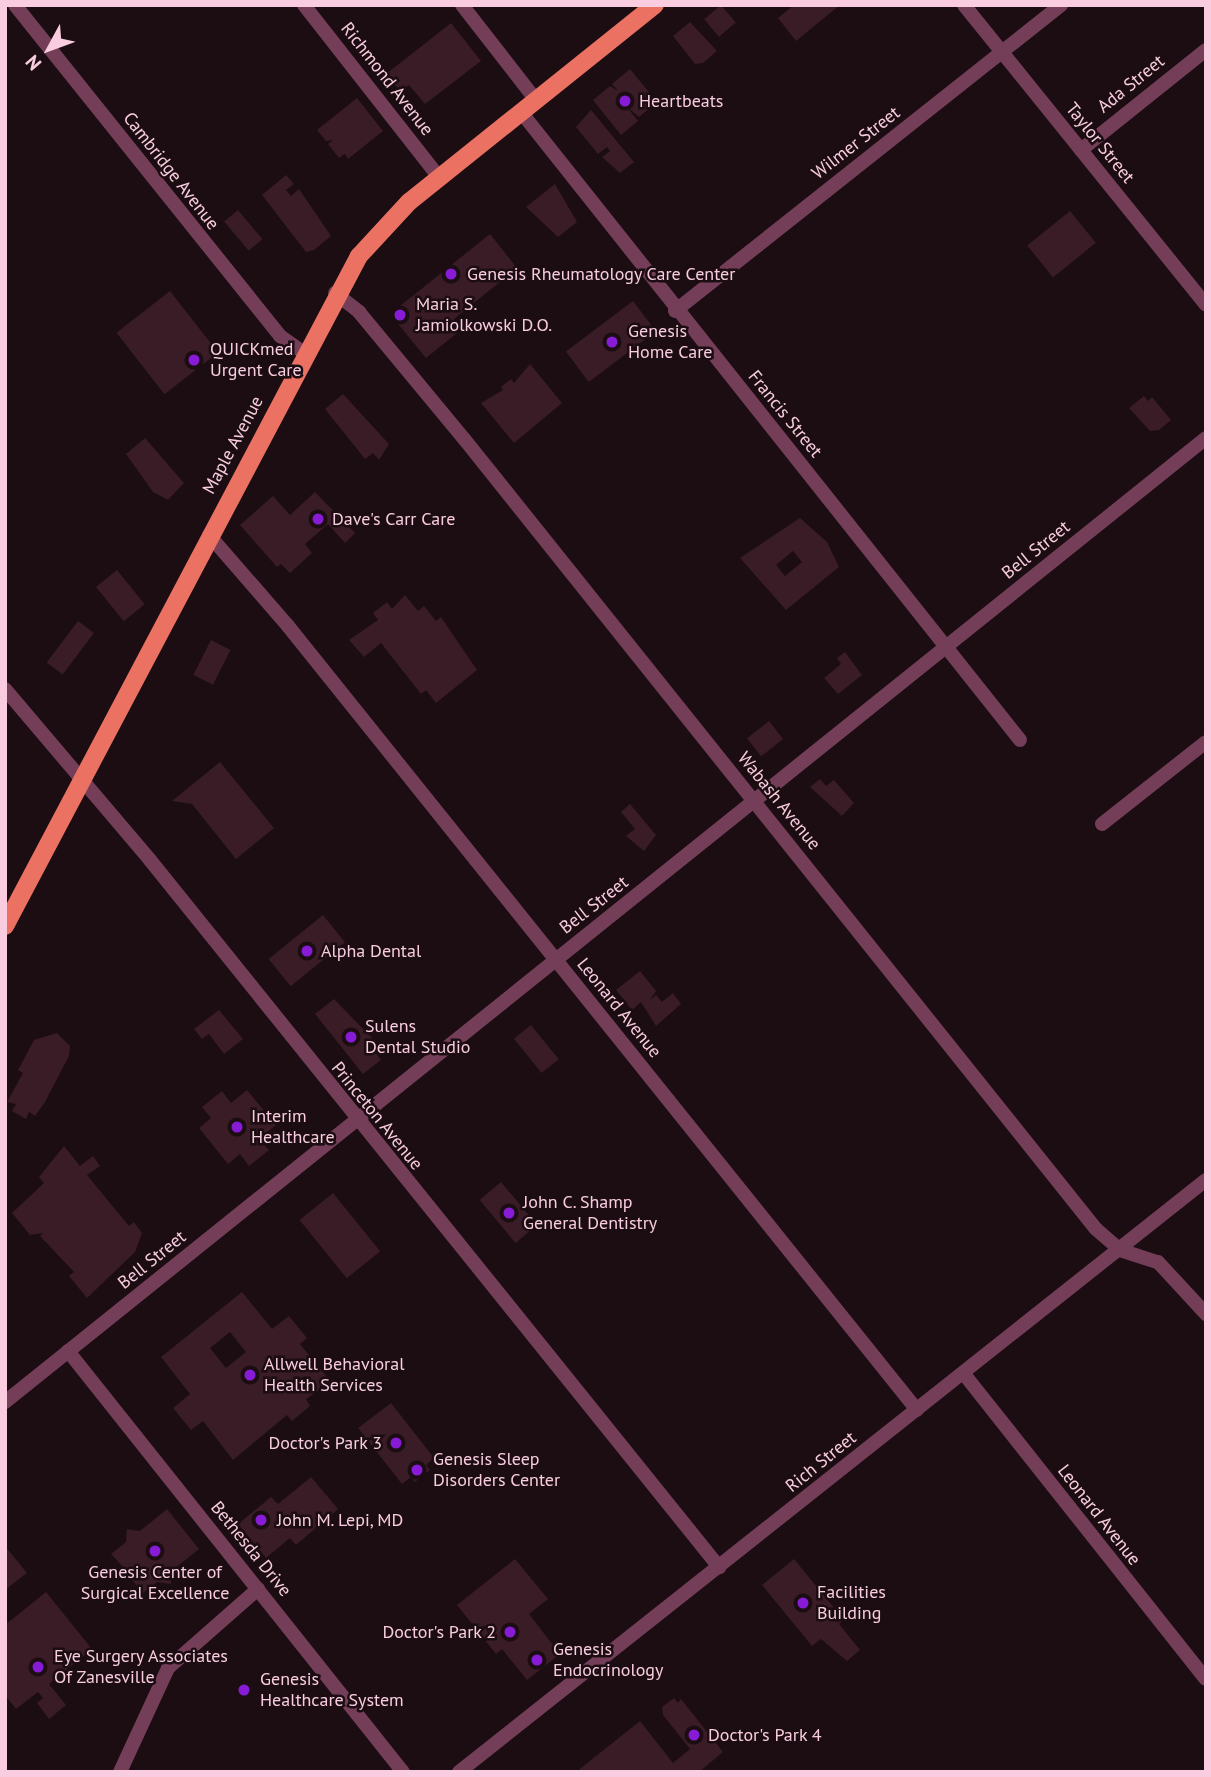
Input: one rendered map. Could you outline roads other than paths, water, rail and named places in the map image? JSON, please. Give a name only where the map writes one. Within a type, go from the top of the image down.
[{"type":"main road","name":"Maple Avenue","points":[[5,925],[335,293],[388,221],[439,177],[655,5]]},
{"type":"street","name":"Cambridge Avenue","points":[[15,5],[280,336],[304,353]]},
{"type":"street","name":"Richmond Avenue","points":[[304,5],[439,177]]},
{"type":"street","points":[[462,5],[536,100]]},
{"type":"street","name":"Taylor Street","points":[[964,5],[1206,305]]},
{"type":"street","name":"Wilmer Street","points":[[675,311],[1061,5]]},
{"type":"street","name":"Ada Street","points":[[1081,150],[1206,50]]},
{"type":"street","name":"Francis Street","points":[[521,112],[675,311],[1020,740]]},
{"type":"street","name":"Wabash Avenue","points":[[335,293],[359,312],[465,440],[1096,1228],[1120,1250],[1158,1262],[1206,1314]]},
{"type":"street","name":"Bell Street","points":[[5,1402],[1206,438]]},
{"type":"street","name":"Leonard Avenue","points":[[209,535],[556,960],[917,1409]]},
{"type":"street","name":"Princeton Avenue","points":[[5,689],[81,782],[150,860],[356,1121],[719,1567]]},
{"type":"street","points":[[1102,824],[1206,742]]},
{"type":"street","name":"Rich Street","points":[[458,1772],[1206,1180]]},
{"type":"street","name":"Bethesda Drive","points":[[68,1351],[404,1772]]},
{"type":"street","name":"Leonard Avenue","points":[[964,1374],[1206,1679]]},
{"type":"street","points":[[120,1772],[168,1668],[258,1589]]},
{"type":"place","name":"Heartbeats","points":[[625,101]]},
{"type":"place","name":"Genesis Rheumatology Care Center","points":[[451,274]]},
{"type":"place","name":"Maria S. Jamiolkowski D.O.","points":[[400,315]]},
{"type":"place","name":"Genesis Home Care","points":[[612,342]]},
{"type":"place","name":"QUICKmed Urgent Care","points":[[194,360]]},
{"type":"place","name":"Dave's Carr Care","points":[[318,519]]},
{"type":"place","name":"Alpha Dental","points":[[307,951]]},
{"type":"place","name":"Sulens Dental Studio","points":[[351,1037]]},
{"type":"place","name":"Interim Healthcare","points":[[237,1127]]},
{"type":"place","name":"John C. Shamp General Dentistry","points":[[509,1213]]},
{"type":"place","name":"Allwell Behavioral Health Services","points":[[250,1375]]},
{"type":"place","name":"Doctor's Park 3","points":[[396,1443]]},
{"type":"place","name":"Genesis Sleep Disorders Center","points":[[417,1470]]},
{"type":"place","name":"John M. Lepi, MD","points":[[261,1520]]},
{"type":"place","name":"Genesis Center of Surgical Excellence","points":[[155,1551]]},
{"type":"place","name":"Facilities Building","points":[[803,1603]]},
{"type":"place","name":"Doctor's Park 2","points":[[510,1632]]},
{"type":"place","name":"Genesis Endocrinology","points":[[537,1660]]},
{"type":"place","name":"Eye Surgery Associates Of Zanesville","points":[[38,1667]]},
{"type":"place","name":"Genesis Healthcare System","points":[[244,1690]]},
{"type":"place","name":"Doctor's Park 4","points":[[694,1735]]}]
